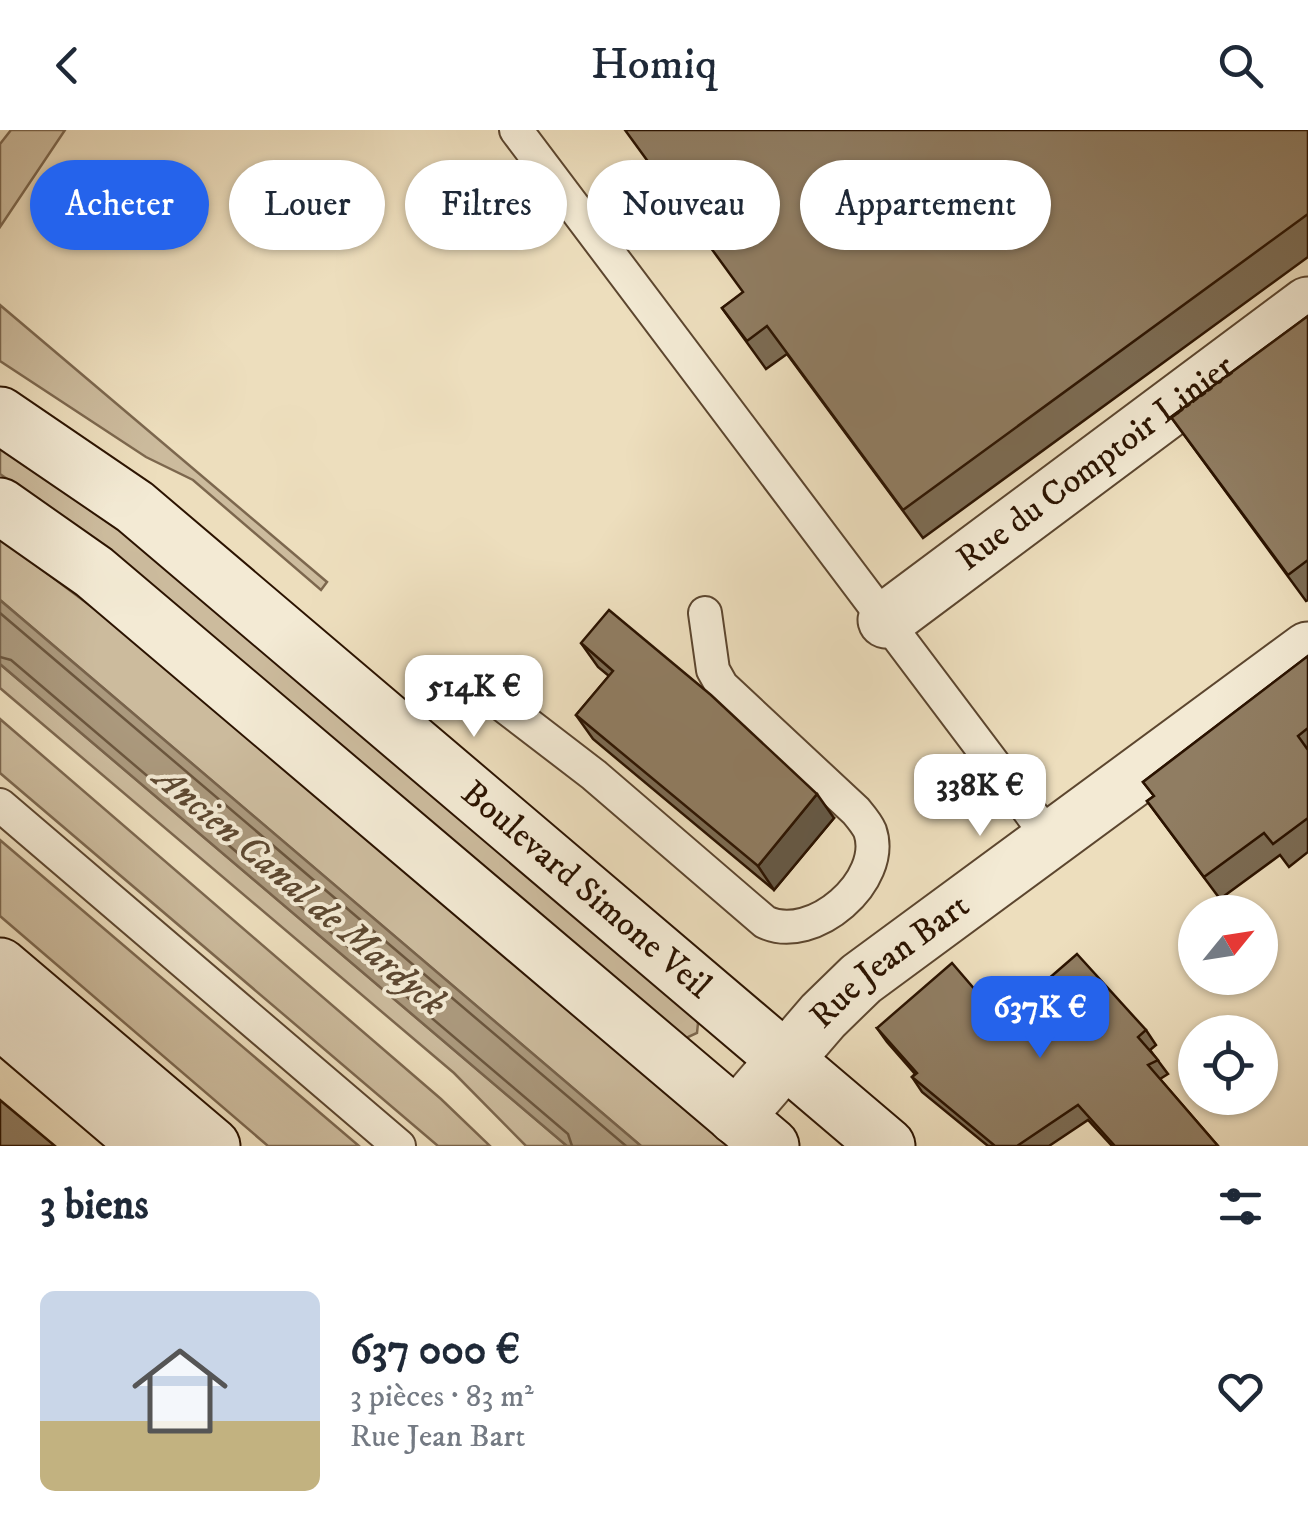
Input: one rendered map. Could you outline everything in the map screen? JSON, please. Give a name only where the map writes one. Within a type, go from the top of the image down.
[{"type":"street","name":"Rue du Comptoir Linier","points":[[886,620],[1308,306]]},
{"type":"street","name":"Boulevard Simone Veil","points":[[0,414],[135,506],[887,1146]]},
{"type":"street","name":"Boulevard Simone Veil","points":[[0,506],[94,572],[754,1132]]},
{"type":"street","name":"Rue Jean Bart","points":[[754,1132],[784,1060],[861,979],[1308,650]]},
{"type":"street","points":[[0,966],[212,1146]]},
{"type":"street","points":[[0,1020],[148,1146]]},
{"type":"lane","points":[[516,130],[1051,840]]},
{"type":"lane","points":[[478,686],[594,775],[765,922],[798,928],[817,921],[850,897],[868,863],[871,833],[856,811],[722,686],[714,670],[705,613]]},
{"type":"lane","points":[[0,804],[399,1146]]},
{"type":"shaded area","points":[[11,130],[65,130],[45,160],[30,160],[30,182],[0,227],[0,144]]},
{"type":"shaded area","points":[[0,305],[327,582],[321,590],[193,480],[146,457],[0,361]]},
{"type":"shaded area","points":[[0,447],[89,504],[692,1014],[698,1023],[697,1033],[686,1038],[101,544],[0,474]]},
{"type":"shaded area","points":[[0,538],[100,613],[728,1146],[641,1146],[0,600]]},
{"type":"shaded area","points":[[0,664],[567,1146],[526,1146],[454,1073],[0,688]]},
{"type":"shaded area","points":[[0,719],[441,1099],[490,1146],[438,1146],[0,773]]},
{"type":"shaded area","points":[[0,840],[359,1146],[268,1146],[0,916]]},
{"type":"water","name":"Ancien Canal de Mardyck","points":[[0,600],[641,1146],[567,1146],[0,664]]},
{"type":"building","points":[[625,130],[1308,130],[1308,214],[903,510],[767,326],[747,341],[722,308],[743,292],[712,250],[780,250],[780,160],[647,160]]},
{"type":"building","points":[[1308,316],[1308,560],[1288,575],[1171,417]]},
{"type":"building","points":[[609,610],[711,695],[817,794],[758,866],[576,715],[613,671],[581,643]]},
{"type":"building","points":[[1308,656],[1308,728],[1298,736],[1308,750],[1308,818],[1273,844],[1264,833],[1204,877],[1147,801],[1154,796],[1143,782]]},
{"type":"building","points":[[1077,954],[1146,1030],[1138,1037],[1158,1060],[1148,1065],[1178,1100],[1178,1115],[1191,1115],[1218,1146],[1115,1146],[1078,1105],[1017,1146],[995,1146],[912,1077],[917,1073],[877,1028],[952,963],[1001,1020]]},
{"type":"building","points":[[0,1100],[55,1146],[0,1146]]}]
